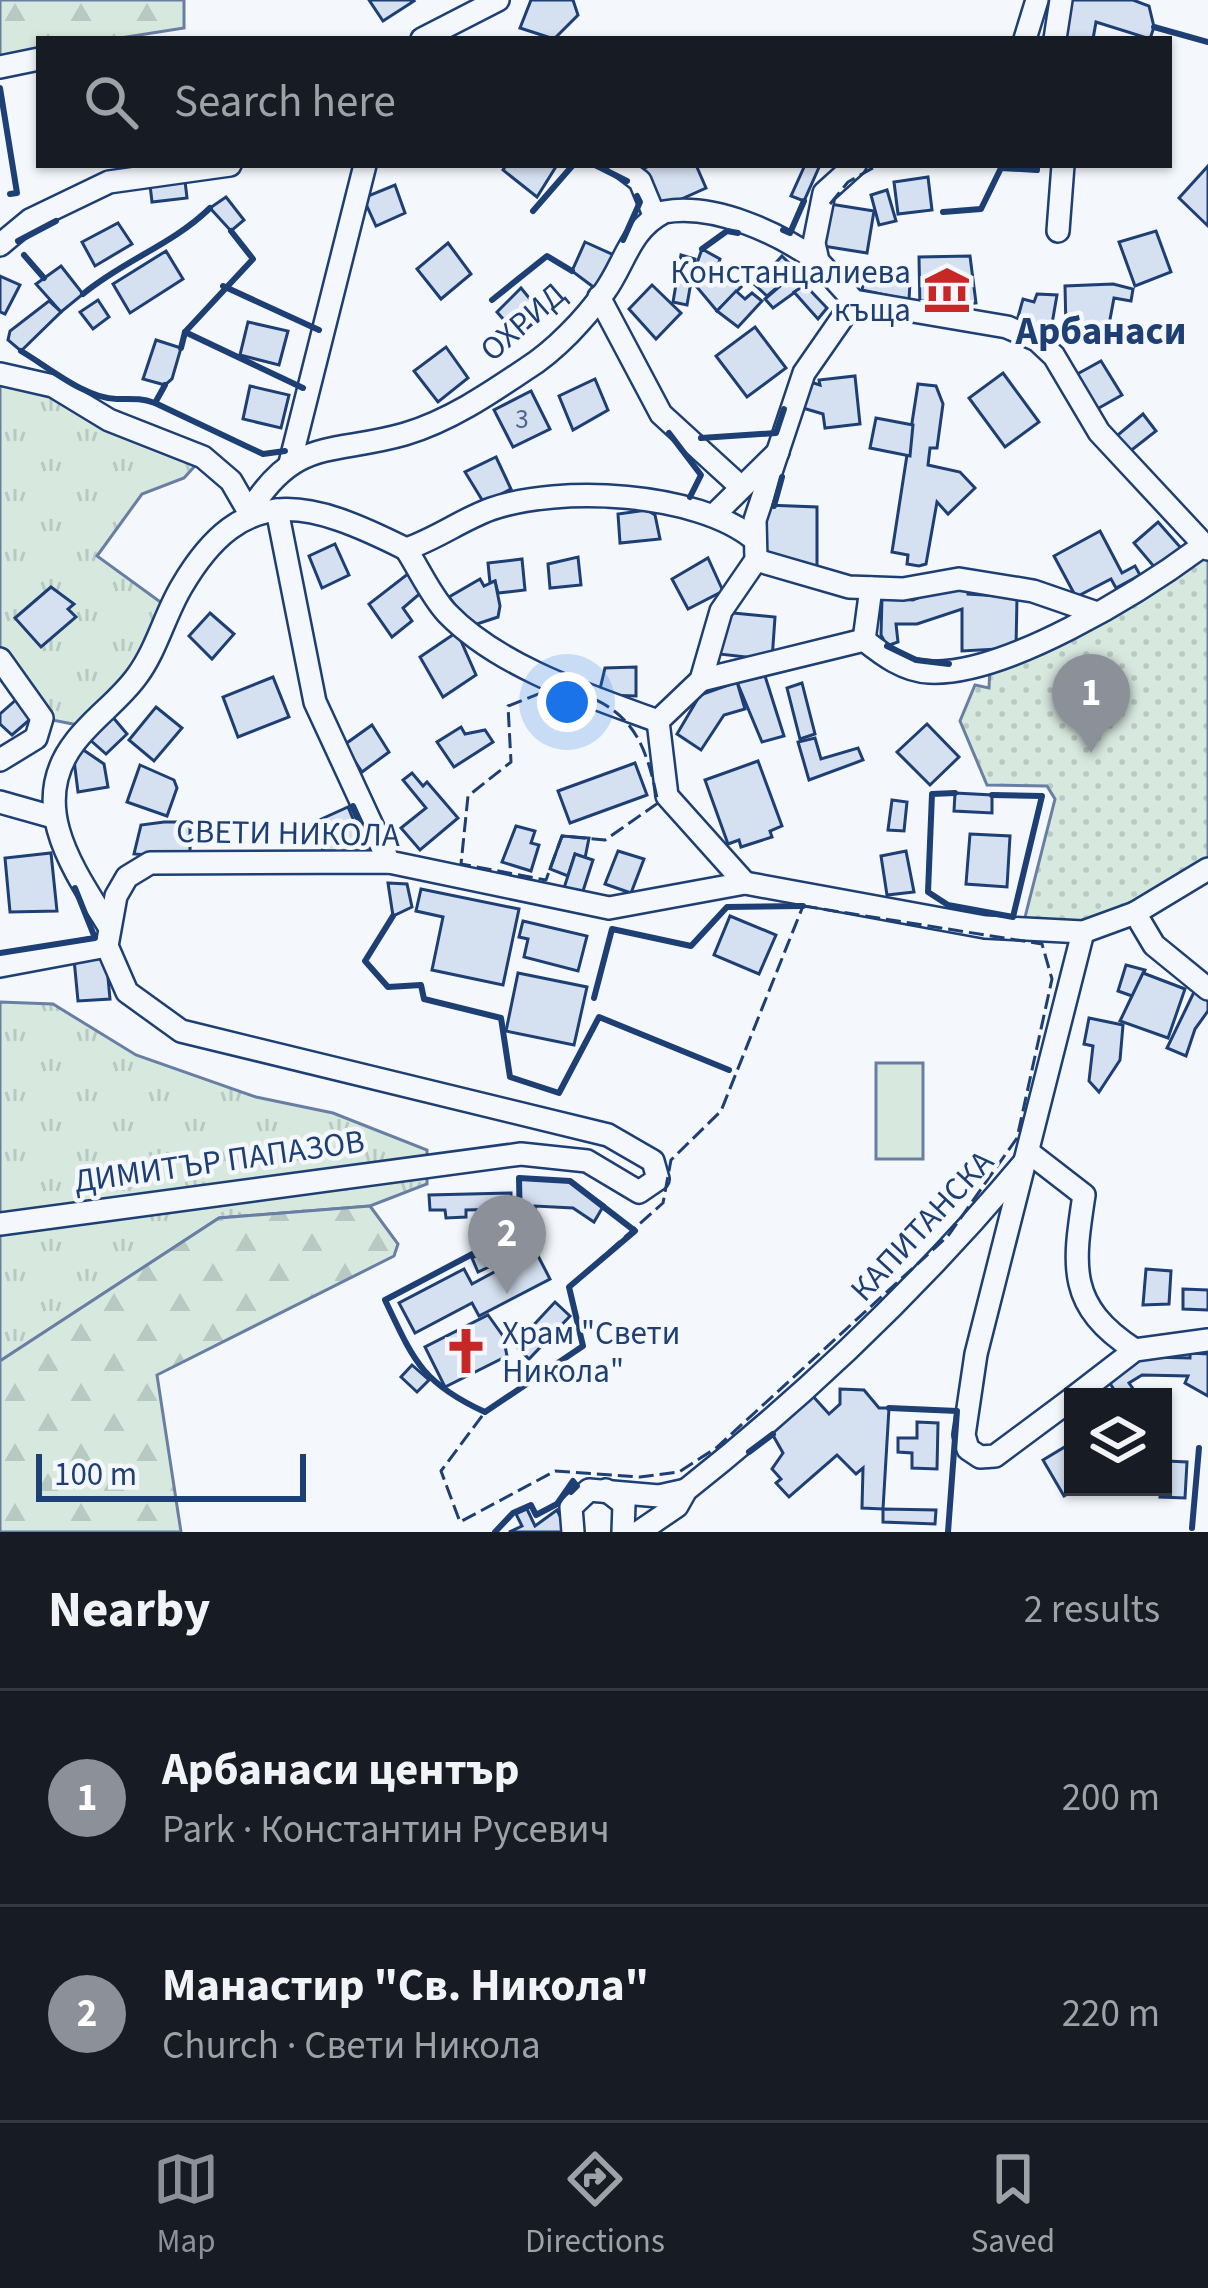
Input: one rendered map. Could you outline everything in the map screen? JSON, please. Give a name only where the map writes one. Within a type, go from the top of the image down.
[{"type":"street","points":[[428,36],[498,0]]},
{"type":"street","points":[[1026,36],[1036,0]]},
{"type":"street","points":[[1055,36],[1061,0]]},
{"type":"street","points":[[0,67],[36,60]]},
{"type":"street","points":[[0,244],[29,220],[110,182],[209,168]]},
{"type":"street","points":[[290,463],[364,168]]},
{"type":"street","points":[[623,168],[640,181],[655,217],[674,210],[751,226],[786,239],[818,261],[854,301],[1007,327],[1036,340],[1054,356],[1099,432],[1204,548],[1148,586],[990,666],[926,673],[888,659],[864,640]]},
{"type":"street","points":[[818,261],[814,243],[824,193],[852,168]]},
{"type":"street","points":[[1058,231],[1063,168]]},
{"type":"street","name":"ОХРИД","points":[[53,817],[58,776],[70,747],[138,675],[183,583],[230,524],[249,512],[268,481],[290,463],[352,441],[400,436],[442,421],[532,366],[599,298],[643,225],[655,217]]},
{"type":"street","points":[[599,298],[661,414],[741,488]]},
{"type":"street","points":[[701,680],[721,611],[755,549],[755,520],[784,447],[804,373],[854,301]]},
{"type":"street","points":[[0,374],[53,386],[109,420],[203,457],[231,481],[249,512],[306,512],[366,529],[406,549],[444,610],[476,638],[557,680],[658,721]]},
{"type":"street","points":[[714,515],[784,447]]},
{"type":"street","points":[[406,549],[496,508],[546,500],[656,502],[714,515],[755,549],[849,587],[904,589],[959,579],[1033,591],[1094,612]]},
{"type":"street","points":[[277,510],[315,702],[389,862]]},
{"type":"street","points":[[864,640],[871,588]]},
{"type":"street","points":[[658,721],[701,680],[864,640]]},
{"type":"street","points":[[0,659],[42,718],[36,738],[0,760]]},
{"type":"street","points":[[658,721],[667,796],[745,883]]},
{"type":"street","points":[[0,802],[53,817],[62,850],[108,935],[0,966]]},
{"type":"street","name":"СВЕТИ НИКОЛА","points":[[108,935],[127,877],[150,863],[389,862],[609,908],[745,883],[985,927],[1083,932],[1135,913],[1208,869]]},
{"type":"street","points":[[1135,913],[1154,945],[1208,989]]},
{"type":"street","name":"КАПИТАНСКА","points":[[650,1529],[677,1506],[686,1490],[888,1312],[960,1240],[1031,1154],[1083,932]]},
{"type":"street","name":"ДИМИТЪР ПАПАЗОВ","points":[[0,1224],[521,1154],[587,1161],[639,1192],[653,1186],[658,1174],[653,1161],[608,1135],[182,1031],[127,992],[108,935]]},
{"type":"street","points":[[1064,1405],[994,1456],[980,1457],[968,1449],[964,1435],[976,1354],[1031,1154],[1084,1195],[1075,1254],[1078,1287],[1094,1316],[1136,1350]]},
{"type":"street","points":[[1087,1388],[1136,1350],[1208,1340]]},
{"type":"street","points":[[573,1532],[569,1515],[575,1499],[600,1488],[659,1496],[686,1490]]},
{"type":"street","points":[[600,1488],[624,1504],[623,1532]]},
{"type":"green space","points":[[0,0],[184,0],[184,28],[133,36],[36,36],[36,51],[0,57]]},
{"type":"green space","points":[[0,374],[203,457],[184,478],[142,494],[97,556],[170,609],[138,675],[88,727],[42,718],[0,659]]},
{"type":"green space","points":[[1208,549],[1208,869],[1083,932],[1022,929],[1055,799],[1047,786],[987,785],[960,721],[975,685],[989,688],[990,666]]},
{"type":"green space","points":[[0,1002],[53,1004],[136,1055],[256,1097],[333,1113],[427,1150],[427,1184],[370,1206],[219,1218],[0,1361]]},
{"type":"green space","points":[[876,1063],[923,1063],[923,1159],[876,1159]]},
{"type":"green space","points":[[370,1206],[398,1244],[394,1256],[157,1375],[181,1532],[0,1532],[0,1361],[219,1218]]},
{"type":"building","points":[[369,0],[413,0],[414,1],[383,21]]},
{"type":"building","points":[[531,0],[573,0],[578,15],[557,36],[520,28]]},
{"type":"building","points":[[1068,0],[1133,0],[1149,6],[1154,27],[1151,36],[1140,36],[1096,22],[1094,36],[1062,36]]},
{"type":"building","points":[[1208,166],[1208,226],[1179,198]]},
{"type":"building","points":[[504,168],[555,168],[537,197]]},
{"type":"building","points":[[697,168],[706,188],[659,209],[641,170]]},
{"type":"building","points":[[804,168],[819,168],[804,201],[791,196]]},
{"type":"building","points":[[928,177],[932,210],[898,214],[894,182]]},
{"type":"building","points":[[185,181],[187,198],[152,202],[150,185]]},
{"type":"building","points":[[395,185],[405,213],[376,226],[366,204],[368,196]]},
{"type":"building","points":[[887,190],[896,221],[879,225],[871,195]]},
{"type":"building","points":[[226,197],[244,220],[231,231],[210,208]]},
{"type":"building","points":[[830,204],[874,211],[867,253],[823,246]]},
{"type":"building","points":[[118,223],[132,244],[95,266],[82,242]]},
{"type":"building","points":[[1156,231],[1171,272],[1135,286],[1119,242]]},
{"type":"building","points":[[585,242],[616,256],[596,289],[572,271]]},
{"type":"building","points":[[448,243],[471,274],[441,299],[417,269]]},
{"type":"building","points":[[702,249],[720,259],[718,266],[741,287],[717,311],[691,280]]},
{"type":"building","points":[[166,251],[183,279],[130,313],[113,284]]},
{"type":"building","points":[[681,255],[695,259],[687,305],[673,302]]},
{"type":"building","points":[[782,256],[797,271],[767,296],[755,285]]},
{"type":"building","name":"Констанцалиева къща","points":[[970,256],[976,303],[920,309],[919,257]]},
{"type":"building","points":[[61,266],[83,294],[61,312],[36,284]]},
{"type":"building","points":[[795,273],[805,285],[773,308],[765,299]]},
{"type":"building","points":[[865,274],[910,282],[909,300],[862,290]]},
{"type":"building","points":[[0,276],[20,285],[5,314],[0,312]]},
{"type":"building","points":[[1113,284],[1133,289],[1131,301],[1114,298],[1108,330],[1066,329],[1065,286]]},
{"type":"building","points":[[652,285],[681,313],[656,339],[629,309]]},
{"type":"building","points":[[805,285],[827,308],[818,319],[794,292]]},
{"type":"building","points":[[521,288],[543,315],[518,336],[497,312]]},
{"type":"building","points":[[736,291],[745,299],[752,293],[762,301],[738,327],[717,311]]},
{"type":"building","points":[[1037,294],[1057,295],[1049,341],[1016,324],[1023,299],[1034,302]]},
{"type":"building","points":[[98,300],[109,317],[93,329],[80,312]]},
{"type":"building","points":[[49,301],[61,312],[21,351],[8,340],[10,331]]},
{"type":"building","points":[[248,322],[288,331],[279,365],[240,355]]},
{"type":"building","points":[[755,327],[786,368],[747,397],[716,356]]},
{"type":"building","points":[[156,340],[181,348],[172,379],[165,385],[143,379]]},
{"type":"building","points":[[446,347],[468,378],[438,402],[414,371]]},
{"type":"building","points":[[1101,361],[1122,395],[1090,413],[1070,378]]},
{"type":"building","points":[[1003,373],[1039,422],[1005,447],[969,398]]},
{"type":"building","points":[[855,376],[860,424],[825,428],[823,414],[796,406],[804,380],[820,385],[819,380]]},
{"type":"building","points":[[595,379],[608,410],[573,430],[559,396]]},
{"type":"building","points":[[918,384],[936,386],[943,404],[937,448],[930,448],[928,465],[960,472],[975,488],[948,514],[937,502],[926,564],[919,566],[907,564],[908,555],[892,552]]},
{"type":"building","points":[[250,386],[289,395],[281,428],[243,419]]},
{"type":"building","points":[[531,391],[550,429],[513,447],[494,410]]},
{"type":"building","points":[[1143,414],[1156,431],[1124,456],[1113,439]]},
{"type":"building","points":[[876,418],[913,425],[910,456],[870,448]]},
{"type":"building","points":[[496,457],[511,489],[484,503],[465,472]]},
{"type":"building","points":[[766,505],[817,507],[817,567],[761,553]]},
{"type":"building","points":[[647,510],[655,515],[660,539],[620,543],[618,514]]},
{"type":"building","points":[[1158,522],[1181,548],[1156,569],[1134,543]]},
{"type":"building","points":[[1100,531],[1122,573],[1135,566],[1140,575],[1116,588],[1111,579],[1076,597],[1054,556]]},
{"type":"building","points":[[335,544],[349,575],[322,588],[309,556]]},
{"type":"building","points":[[578,557],[581,585],[550,588],[548,564]]},
{"type":"building","points":[[708,558],[723,591],[688,609],[672,579]]},
{"type":"building","points":[[522,559],[525,590],[498,593],[495,581],[490,583],[488,563]]},
{"type":"building","points":[[409,573],[423,591],[403,608],[412,621],[392,637],[369,604]]},
{"type":"building","points":[[480,579],[484,586],[495,581],[498,617],[471,626],[449,597]]},
{"type":"building","points":[[951,584],[968,588],[968,594],[1017,597],[1016,648],[962,651],[962,609],[917,624],[896,624],[898,642],[887,646],[881,635],[882,598],[913,600]]},
{"type":"building","points":[[51,587],[74,604],[68,609],[76,617],[41,647],[15,618]]},
{"type":"building","points":[[723,612],[775,617],[772,660],[719,654]]},
{"type":"building","points":[[210,613],[234,634],[212,659],[189,636]]},
{"type":"building","points":[[457,632],[476,675],[443,697],[420,657]]},
{"type":"building","points":[[636,667],[636,696],[604,695],[600,689],[605,668]]},
{"type":"building","points":[[765,676],[784,736],[762,742],[737,682]]},
{"type":"building","points":[[273,677],[289,717],[238,737],[223,697]]},
{"type":"building","points":[[737,682],[745,709],[724,715],[701,750],[677,734],[700,695]]},
{"type":"building","points":[[802,683],[815,734],[800,739],[787,688]]},
{"type":"building","points":[[18,698],[34,716],[12,735],[0,724],[0,714]]},
{"type":"building","points":[[156,707],[182,728],[154,761],[129,740]]},
{"type":"building","points":[[111,715],[127,734],[106,754],[88,738]]},
{"type":"building","points":[[927,724],[959,757],[930,785],[897,752]]},
{"type":"building","points":[[372,725],[389,752],[362,772],[344,745]]},
{"type":"building","points":[[461,727],[465,734],[485,730],[493,742],[454,767],[437,742]]},
{"type":"building","points":[[815,738],[821,759],[858,748],[863,760],[809,780],[798,742]]},
{"type":"building","points":[[82,749],[104,764],[108,787],[78,792],[73,752]]},
{"type":"building","points":[[758,761],[782,826],[770,831],[772,837],[741,847],[739,840],[728,844],[705,780]]},
{"type":"building","points":[[635,763],[647,795],[570,823],[558,791]]},
{"type":"building","points":[[140,765],[174,780],[177,788],[167,816],[127,802]]},
{"type":"building","points":[[412,773],[423,786],[427,782],[458,818],[420,850],[401,828],[426,808],[403,780]]},
{"type":"building","points":[[955,793],[992,795],[992,813],[954,811]]},
{"type":"building","points":[[892,800],[907,802],[904,831],[888,830]]},
{"type":"building","points":[[348,807],[367,852],[344,860],[324,855],[317,821]]},
{"type":"building","points":[[190,822],[190,858],[134,854],[141,825]]},
{"type":"building","points":[[516,826],[535,831],[531,843],[539,845],[531,871],[502,862]]},
{"type":"building","points":[[970,834],[1010,836],[1007,887],[966,884]]},
{"type":"building","points":[[562,836],[589,838],[585,858],[575,854],[568,876],[550,869]]},
{"type":"building","points":[[618,851],[644,859],[631,893],[605,884]]},
{"type":"building","points":[[906,851],[914,892],[887,895],[881,856]]},
{"type":"building","points":[[51,853],[57,911],[10,912],[5,858]]},
{"type":"building","points":[[575,854],[593,860],[582,894],[564,888]]},
{"type":"building","points":[[388,883],[407,884],[412,907],[393,916]]},
{"type":"building","points":[[421,889],[519,909],[503,985],[432,970],[443,917],[416,911]]},
{"type":"building","points":[[730,916],[776,935],[759,974],[714,955]]},
{"type":"building","points":[[523,921],[587,936],[578,971],[524,957],[528,939],[519,937]]},
{"type":"building","points":[[106,956],[110,999],[78,1001],[74,959]]},
{"type":"building","points":[[1126,965],[1145,970],[1135,997],[1118,991]]},
{"type":"building","points":[[518,973],[587,987],[574,1045],[506,1031]]},
{"type":"building","points":[[1143,973],[1185,989],[1168,1038],[1120,1021]]},
{"type":"building","points":[[1195,990],[1208,1001],[1208,1011],[1195,1029],[1186,1056],[1167,1048]]},
{"type":"building","points":[[1089,1018],[1123,1025],[1120,1060],[1099,1092],[1089,1081],[1093,1046],[1084,1044]]},
{"type":"building","points":[[519,1178],[570,1181],[604,1205],[594,1222],[573,1208],[535,1206],[537,1241],[520,1241]]},
{"type":"building","points":[[511,1193],[511,1209],[466,1210],[466,1217],[446,1218],[445,1210],[430,1210],[429,1195]]},
{"type":"building","points":[[501,1244],[508,1258],[478,1272],[472,1258]]},
{"type":"building","points":[[535,1250],[550,1279],[479,1316],[472,1303],[415,1333],[399,1303],[464,1269],[472,1284]]},
{"type":"building","points":[[1146,1269],[1171,1271],[1169,1304],[1143,1305]]},
{"type":"building","points":[[1183,1289],[1208,1290],[1208,1310],[1183,1309]]},
{"type":"building","points":[[555,1302],[570,1316],[529,1359],[515,1345]]},
{"type":"building","name":"Храм \"Свети Никола\"","points":[[488,1315],[503,1336],[507,1356],[445,1387],[425,1347]]},
{"type":"building","points":[[1190,1353],[1208,1354],[1208,1396],[1185,1383],[1188,1376],[1142,1375],[1129,1383],[1133,1388],[1113,1388],[1109,1382],[1144,1357],[1190,1358]]},
{"type":"building","points":[[412,1365],[429,1380],[417,1392],[401,1377]]},
{"type":"building","points":[[840,1389],[864,1390],[879,1408],[889,1408],[883,1509],[862,1508],[863,1468],[856,1474],[837,1455],[789,1497],[776,1483],[781,1479],[772,1469],[783,1453],[770,1430],[810,1393],[829,1414],[840,1404]]},
{"type":"building","points":[[917,1422],[938,1423],[937,1469],[912,1468],[912,1453],[898,1452],[898,1438],[917,1438]]},
{"type":"building","points":[[1064,1447],[1064,1496],[1043,1460]]},
{"type":"building","points":[[1172,1461],[1187,1462],[1185,1498],[1160,1497],[1172,1496]]},
{"type":"building","points":[[527,1509],[535,1526],[557,1510],[568,1532],[509,1532],[522,1526],[516,1514]]},
{"type":"building","points":[[883,1509],[936,1510],[935,1524],[883,1522]]},
{"type":"fence","points":[[830,204],[848,182],[873,168]]},
{"type":"fence","points":[[556,687],[601,702],[630,726],[647,759],[658,803],[605,840],[562,836],[546,880],[461,864],[468,796],[511,762],[508,706],[556,687]]},
{"type":"fence","points":[[803,906],[1042,944],[1052,979],[1017,1138],[948,1236],[716,1448],[679,1472],[640,1477],[555,1471],[460,1522],[441,1471],[485,1412],[583,1346],[569,1287],[663,1203],[671,1160],[721,1111],[803,906]]},
{"type":"wall","points":[[1154,27],[1208,42]]},
{"type":"wall","points":[[0,88],[17,193],[10,194]]},
{"type":"wall","points":[[533,211],[570,168]]},
{"type":"wall","points":[[601,168],[627,181]]},
{"type":"wall","points":[[943,212],[981,209],[1001,168]]},
{"type":"wall","points":[[1001,168],[1037,168]]},
{"type":"wall","points":[[623,240],[640,202],[637,196]]},
{"type":"wall","points":[[783,230],[790,233],[804,201]]},
{"type":"wall","points":[[83,294],[210,208]]},
{"type":"wall","points":[[18,241],[56,221]]},
{"type":"wall","points":[[181,348],[185,332],[253,259],[231,231]]},
{"type":"wall","points":[[702,249],[727,231],[738,233]]},
{"type":"wall","points":[[24,255],[44,278]]},
{"type":"wall","points":[[492,300],[547,256],[572,271]]},
{"type":"wall","points":[[223,286],[319,330]]},
{"type":"wall","points":[[185,332],[303,388]]},
{"type":"wall","points":[[21,351],[106,398],[155,403],[165,385]]},
{"type":"wall","points":[[155,403],[263,454],[285,451]]},
{"type":"wall","points":[[701,438],[776,433],[784,409]]},
{"type":"wall","points":[[669,433],[701,475],[690,497]]},
{"type":"wall","points":[[774,506],[782,477]]},
{"type":"wall","points":[[887,646],[916,660],[949,664]]},
{"type":"wall","points":[[955,793],[932,794],[928,892],[948,905],[1013,917],[1042,796],[992,795]]},
{"type":"wall","points":[[353,806],[369,841],[365,848]]},
{"type":"wall","points":[[0,953],[95,938],[75,888]]},
{"type":"wall","points":[[594,998],[612,929],[691,946],[727,907],[803,906]]},
{"type":"wall","points":[[393,916],[365,961],[388,987],[421,985],[424,999],[501,1018],[510,1077],[559,1093],[599,1017],[729,1070]]},
{"type":"wall","points":[[519,1178],[570,1181],[635,1231],[569,1287],[583,1346],[485,1412],[447,1391],[422,1368],[385,1300],[520,1229],[519,1178]]},
{"type":"wall","points":[[889,1408],[957,1411],[948,1532]]},
{"type":"wall","points":[[749,1452],[773,1434]]},
{"type":"wall","points":[[1192,1528],[1199,1448]]},
{"type":"wall","points":[[495,1532],[513,1513],[531,1505],[536,1515],[557,1504],[573,1481],[577,1486],[571,1492]]},
{"type":"place","name":"Констанцалиева къща","points":[[947,290]]},
{"type":"place","name":"Арбанаси център","points":[[1091,753]]},
{"type":"place","name":"Манастир \"Св. Никола\"","points":[[507,1294]]},
{"type":"place","name":"Храм \"Свети Никола\"","points":[[466,1351]]},
{"type":"district","name":"Арбанаси","points":[[1101,330]]}]
